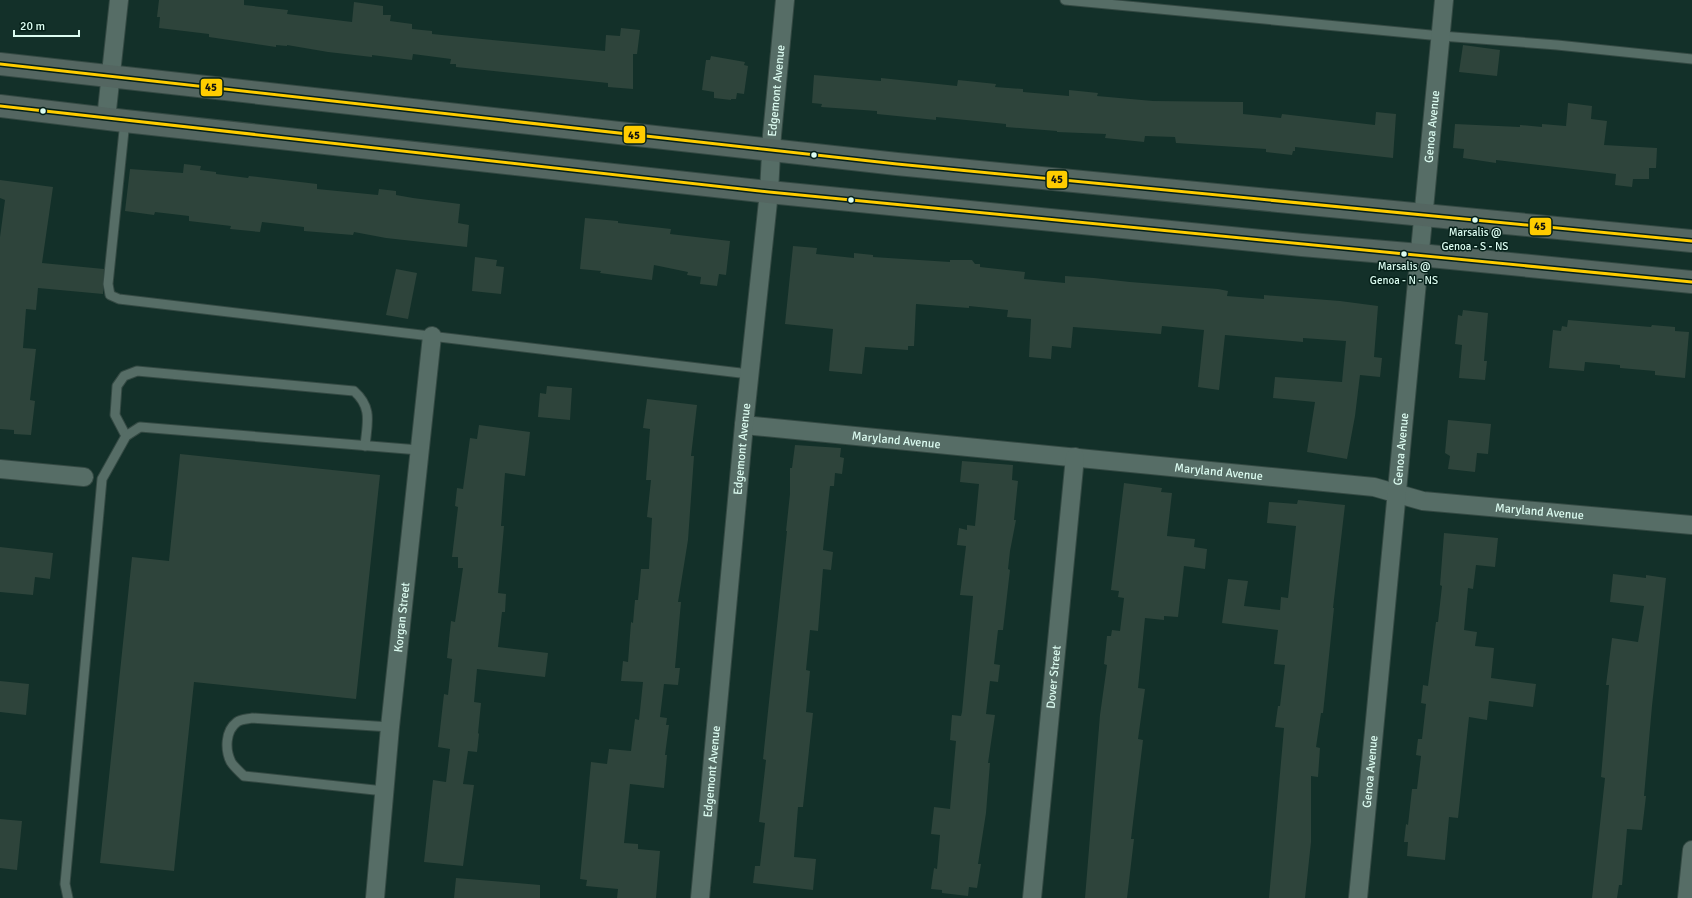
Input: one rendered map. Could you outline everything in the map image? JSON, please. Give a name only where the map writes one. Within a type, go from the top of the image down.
[{"type":"main road","points":[[0,64],[771,150],[1692,240]]},
{"type":"main road","points":[[0,106],[769,192],[1692,282]]},
{"type":"street","points":[[115,120],[110,76],[119,0]]},
{"type":"street","name":"Edgemont Avenue","points":[[700,898],[744,425],[769,192],[771,150],[785,0]]},
{"type":"street","name":"Genoa Avenue","points":[[1358,898],[1444,0]]},
{"type":"street","name":"Korgan Street","points":[[375,898],[390,726],[432,336]]},
{"type":"street","name":"Maryland Avenue","points":[[744,425],[1075,456],[1374,487],[1423,501],[1692,525]]},
{"type":"street","name":"Dover Street","points":[[1032,898],[1075,456]]},
{"type":"street","points":[[0,468],[84,477]]},
{"type":"street","points":[[1688,898],[1692,850]]},
{"type":"lane","points":[[1065,0],[1441,36],[1557,45],[1692,59]]},
{"type":"lane","points":[[115,120],[108,284],[110,295],[119,298],[749,374]]},
{"type":"lane","points":[[126,436],[115,415],[117,386],[124,376],[137,371],[354,392],[362,398],[367,408],[366,446]]},
{"type":"lane","points":[[68,898],[65,884],[102,479],[126,436],[140,427],[419,450]]},
{"type":"lane","points":[[84,477],[102,479]]},
{"type":"lane","points":[[384,791],[244,776],[232,764],[227,752],[228,738],[231,729],[238,721],[252,718],[390,726]]},
{"type":"building","points":[[159,0],[244,0],[244,5],[288,10],[287,14],[352,22],[354,2],[383,6],[383,15],[391,15],[390,21],[412,24],[412,29],[432,31],[432,34],[605,51],[606,35],[620,36],[621,28],[640,30],[637,54],[633,54],[633,89],[608,87],[608,83],[456,67],[456,64],[450,64],[451,59],[413,54],[412,60],[372,55],[372,57],[287,45],[276,45],[276,47],[209,37],[209,34],[159,28],[160,17],[157,17]]},
{"type":"building","points":[[1463,45],[1500,50],[1497,76],[1459,72]]},
{"type":"building","points":[[711,56],[745,62],[744,65],[748,66],[744,94],[737,93],[736,99],[731,100],[714,98],[714,92],[702,90],[706,60],[710,60]]},
{"type":"building","points":[[814,75],[881,81],[881,78],[957,86],[958,80],[996,84],[995,87],[1023,89],[1023,92],[1069,96],[1069,90],[1098,93],[1097,96],[1153,101],[1243,102],[1243,114],[1281,118],[1282,114],[1375,125],[1376,112],[1396,114],[1393,158],[1295,147],[1295,151],[1293,151],[1292,155],[1266,152],[1266,149],[1176,143],[1175,137],[1145,136],[1144,142],[1105,138],[1106,134],[1057,132],[1006,127],[1006,124],[936,117],[936,120],[877,114],[877,111],[821,107],[822,104],[812,103]]},
{"type":"building","points":[[1568,103],[1592,106],[1591,119],[1607,121],[1604,145],[1657,148],[1656,168],[1649,168],[1649,179],[1633,179],[1632,187],[1615,185],[1616,174],[1496,160],[1496,163],[1463,158],[1464,149],[1453,148],[1455,124],[1520,127],[1520,125],[1542,127],[1542,124],[1566,126]]},
{"type":"building","points":[[184,164],[201,166],[200,170],[216,172],[216,174],[248,178],[249,176],[317,184],[317,189],[378,195],[379,189],[396,191],[396,195],[460,204],[458,223],[469,225],[467,247],[386,238],[354,232],[353,235],[304,231],[304,227],[262,222],[260,232],[230,229],[231,226],[189,221],[189,216],[155,212],[154,215],[125,211],[130,169],[183,173]]},
{"type":"building","points":[[0,180],[53,187],[42,263],[104,269],[103,294],[38,288],[36,310],[26,309],[23,348],[36,349],[30,400],[35,401],[31,435],[14,434],[14,430],[0,429],[0,237],[5,200],[0,198]]},
{"type":"building","points":[[585,218],[618,221],[618,223],[671,229],[670,234],[730,241],[726,275],[719,274],[717,286],[700,284],[701,277],[687,275],[688,272],[654,265],[652,280],[580,269]]},
{"type":"building","points":[[793,246],[817,248],[816,254],[854,258],[854,253],[873,255],[873,257],[950,262],[950,260],[972,260],[975,264],[980,264],[980,267],[1025,272],[1024,279],[1065,283],[1065,276],[1094,278],[1218,289],[1228,291],[1227,296],[1264,299],[1264,295],[1340,301],[1378,306],[1374,357],[1382,358],[1380,377],[1360,375],[1355,416],[1347,459],[1307,452],[1315,402],[1273,398],[1275,377],[1342,382],[1346,341],[1303,338],[1303,342],[1225,335],[1219,390],[1198,387],[1204,330],[1162,326],[1161,334],[1073,327],[1071,348],[1052,346],[1051,359],[1029,357],[1031,319],[1007,317],[1008,310],[969,306],[969,308],[916,304],[914,346],[908,346],[908,350],[865,347],[862,374],[829,371],[833,329],[785,324]]},
{"type":"building","points":[[475,257],[497,260],[496,266],[504,267],[501,294],[472,291]]},
{"type":"building","points":[[396,269],[417,273],[408,319],[386,315]]},
{"type":"building","points":[[1463,310],[1488,313],[1484,361],[1487,361],[1485,380],[1459,378],[1462,345],[1455,344],[1458,315],[1462,316]]},
{"type":"building","points":[[1568,320],[1651,327],[1652,325],[1675,327],[1675,331],[1689,332],[1685,378],[1655,375],[1655,371],[1620,368],[1620,365],[1585,362],[1584,371],[1549,368],[1553,330],[1561,331],[1562,326],[1567,327]]},
{"type":"building","points":[[547,386],[572,388],[570,420],[538,417],[540,393],[546,394]]},
{"type":"building","points":[[647,399],[697,405],[691,456],[694,456],[688,540],[678,602],[681,602],[675,668],[680,668],[678,685],[664,684],[660,717],[667,718],[666,725],[669,725],[665,755],[667,755],[664,788],[630,784],[624,843],[638,844],[638,849],[660,851],[656,898],[617,898],[618,889],[586,886],[587,880],[580,879],[591,762],[607,764],[609,749],[631,751],[635,719],[639,720],[643,682],[621,681],[623,661],[628,662],[631,622],[633,623],[635,600],[638,600],[641,569],[649,569],[652,518],[647,517],[651,480],[646,480],[650,429],[643,428]]},
{"type":"building","points":[[1448,420],[1491,424],[1488,454],[1477,453],[1475,472],[1448,469],[1450,456],[1445,453]]},
{"type":"building","points":[[479,425],[530,432],[525,476],[505,473],[501,526],[504,526],[498,593],[506,594],[505,612],[502,612],[498,647],[548,653],[545,677],[477,669],[474,702],[481,703],[479,734],[477,752],[468,751],[463,784],[474,785],[463,866],[424,862],[433,780],[446,782],[450,749],[438,747],[444,694],[448,695],[452,659],[447,658],[451,621],[455,622],[463,568],[458,568],[458,557],[452,557],[458,507],[455,506],[457,488],[463,489],[470,438],[477,439]]},
{"type":"building","points":[[795,445],[841,448],[840,457],[844,458],[842,474],[835,473],[834,486],[830,486],[823,550],[833,552],[831,570],[823,569],[818,631],[810,630],[806,670],[810,671],[806,712],[813,713],[803,807],[798,807],[794,857],[816,859],[813,890],[753,883],[755,866],[760,866],[765,823],[759,822],[766,760],[763,759],[787,531],[790,494],[790,468],[792,468]]},
{"type":"building","points":[[180,454],[380,475],[356,699],[194,682],[174,871],[100,863],[132,557],[169,561]]},
{"type":"building","points":[[962,461],[1013,465],[1012,480],[1018,481],[1014,520],[1016,520],[1010,551],[1008,569],[1010,570],[1003,630],[998,630],[994,664],[1000,665],[998,682],[990,681],[986,714],[995,715],[988,763],[990,763],[986,813],[978,864],[981,864],[977,888],[969,887],[968,896],[942,893],[942,890],[931,889],[934,868],[937,869],[940,835],[931,834],[934,807],[950,809],[956,741],[950,740],[952,715],[961,716],[962,712],[973,596],[960,595],[966,546],[957,545],[959,528],[967,530],[967,525],[975,526],[979,484],[960,482]]},
{"type":"building","points":[[1124,483],[1162,488],[1161,492],[1172,493],[1167,536],[1195,539],[1194,547],[1207,549],[1205,569],[1184,566],[1178,617],[1164,616],[1164,620],[1145,618],[1138,688],[1145,689],[1138,739],[1143,740],[1131,839],[1134,839],[1127,898],[1085,898],[1100,715],[1107,665],[1104,664],[1107,636],[1111,636],[1112,630],[1120,631],[1124,598],[1118,597],[1119,591],[1111,590]]},
{"type":"building","points":[[1298,500],[1345,505],[1323,713],[1321,713],[1316,747],[1320,748],[1318,777],[1311,776],[1311,842],[1305,898],[1269,898],[1284,728],[1275,727],[1278,706],[1280,706],[1285,665],[1274,664],[1278,630],[1222,623],[1228,579],[1248,581],[1244,606],[1280,610],[1281,597],[1288,598],[1296,526],[1267,523],[1269,502],[1297,504]]},
{"type":"building","points":[[1444,533],[1498,538],[1495,567],[1476,565],[1473,589],[1468,588],[1464,630],[1477,632],[1475,646],[1494,648],[1491,678],[1536,684],[1533,707],[1489,701],[1487,720],[1469,717],[1458,818],[1449,817],[1445,860],[1407,856],[1408,842],[1404,842],[1406,824],[1408,825],[1412,789],[1417,789],[1421,756],[1416,755],[1418,739],[1422,739],[1426,704],[1421,703],[1423,685],[1428,686],[1436,622],[1438,622],[1442,586],[1440,585]]},
{"type":"building","points":[[0,547],[53,553],[50,579],[35,577],[33,595],[0,592]]},
{"type":"building","points":[[1613,574],[1646,578],[1646,575],[1666,578],[1652,706],[1644,796],[1646,796],[1642,830],[1627,829],[1622,885],[1619,885],[1617,898],[1592,898],[1605,778],[1601,777],[1609,685],[1606,685],[1612,638],[1638,642],[1644,606],[1610,602]]},
{"type":"building","points":[[0,681],[29,684],[26,715],[0,712]]},
{"type":"building","points":[[0,819],[22,821],[17,870],[0,868]]},
{"type":"building","points":[[456,878],[540,885],[540,898],[454,898]]},
{"type":"transit line","name":"45","points":[[0,64],[897,164],[1692,241]]},
{"type":"transit line","name":"45","points":[[0,106],[769,192],[1692,282]]},
{"type":"place","name":"Marsalis @ Genoa - S - NS","points":[[1475,220]]},
{"type":"place","name":"Marsalis @ Genoa - N - NS","points":[[1404,254]]}]
